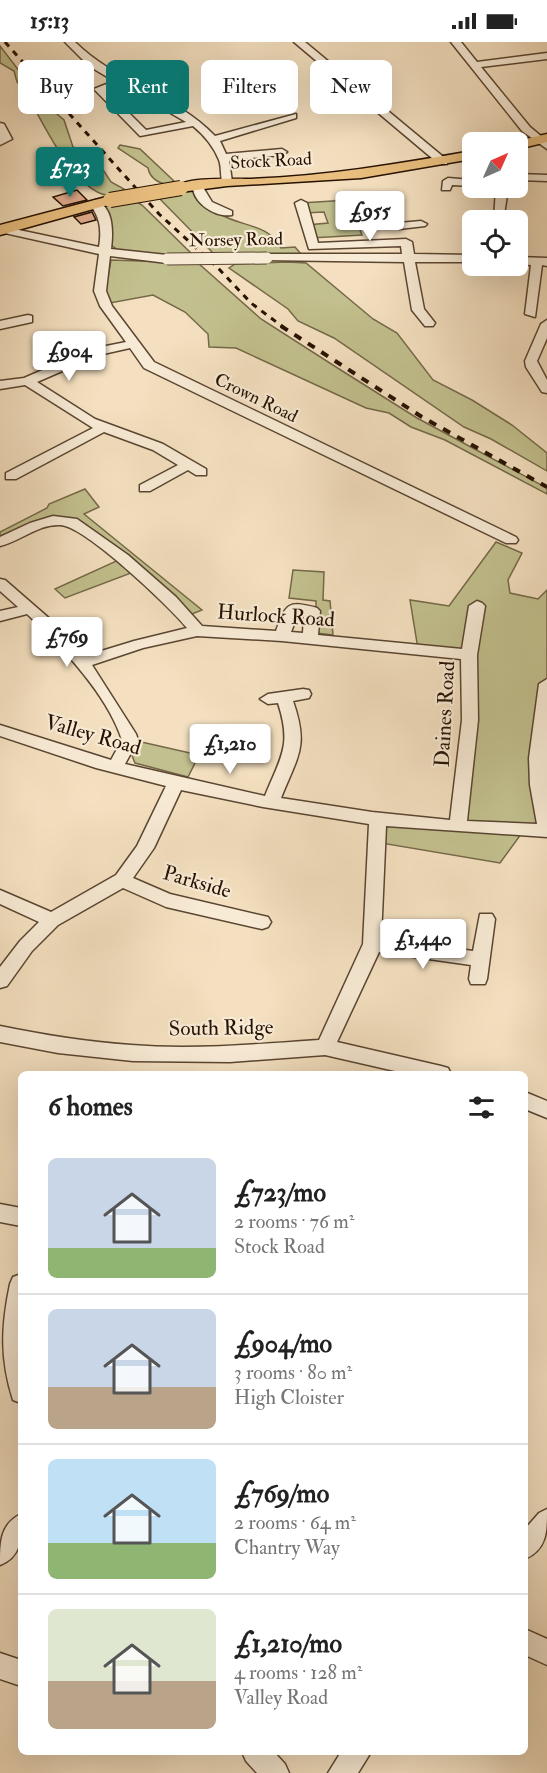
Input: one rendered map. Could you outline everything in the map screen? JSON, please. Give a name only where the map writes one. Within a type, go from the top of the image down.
[{"type":"main road","points":[[528,144],[545,142]]},
{"type":"main road","name":"Stock Road","points":[[2,228],[103,201],[189,187],[227,182],[244,183],[361,174],[462,157]]},
{"type":"street","points":[[70,42],[87,60],[106,71]]},
{"type":"street","points":[[299,42],[443,162]]},
{"type":"street","points":[[456,42],[526,129],[545,142]]},
{"type":"street","points":[[476,65],[547,56]]},
{"type":"street","points":[[106,87],[99,89],[106,96]]},
{"type":"street","points":[[124,114],[144,134],[194,123]]},
{"type":"street","points":[[183,114],[211,140],[225,157],[229,167],[227,182]]},
{"type":"street","points":[[211,140],[236,135],[247,129],[292,116]]},
{"type":"street","points":[[0,126],[4,140]]},
{"type":"street","points":[[225,157],[282,152]]},
{"type":"street","points":[[528,177],[547,178]]},
{"type":"street","points":[[446,188],[448,181],[462,182]]},
{"type":"street","points":[[189,187],[214,211],[228,213]]},
{"type":"street","name":"Crown Road","points":[[103,201],[107,232],[100,291],[106,306],[153,368],[511,540]]},
{"type":"street","points":[[301,202],[310,218],[313,247],[402,232],[421,224]]},
{"type":"street","name":"Norsey Road","points":[[2,228],[105,252],[167,260],[410,256],[462,258]]},
{"type":"street","points":[[402,232],[410,256],[418,310],[429,323]]},
{"type":"street","points":[[531,314],[541,271]]},
{"type":"street","points":[[0,325],[28,319]]},
{"type":"street","points":[[547,324],[531,361],[532,367],[547,389]]},
{"type":"street","points":[[0,385],[27,381],[95,352],[133,344]]},
{"type":"street","points":[[27,381],[90,422],[158,447],[201,472]]},
{"type":"street","points":[[11,476],[91,435],[102,427]]},
{"type":"street","points":[[145,488],[188,465]]},
{"type":"street","points":[[0,542],[45,521],[60,519],[72,522],[136,571],[180,610],[197,631]]},
{"type":"street","points":[[0,584],[30,609],[84,662],[128,732],[130,740],[127,749],[116,766]]},
{"type":"street","name":"Daines Road","points":[[458,826],[470,720],[469,655],[477,606]]},
{"type":"street","points":[[0,616],[30,609]]},
{"type":"street","points":[[282,636],[292,609],[305,610],[312,611],[310,639]]},
{"type":"street","name":"Hurlock Road","points":[[84,662],[139,644],[197,631],[282,636],[469,655]]},
{"type":"street","points":[[547,684],[537,758],[538,785],[547,831]]},
{"type":"street","points":[[271,801],[294,745],[294,727],[276,698],[303,694]]},
{"type":"street","name":"Valley Road","points":[[0,730],[176,782],[271,801],[458,826],[547,831]]},
{"type":"street","points":[[0,981],[26,946],[52,920],[122,880],[145,848],[176,782]]},
{"type":"street","points":[[325,1047],[372,944],[378,817]]},
{"type":"street","name":"Parkside","points":[[122,880],[166,900],[262,922]]},
{"type":"street","points":[[0,897],[52,920]]},
{"type":"street","points":[[477,979],[486,919]]},
{"type":"street","points":[[372,944],[480,959]]},
{"type":"street","name":"South Ridge","points":[[0,1034],[58,1045],[133,1053],[230,1054],[325,1047],[428,1071]]},
{"type":"street","points":[[528,1101],[547,1110]]},
{"type":"street","points":[[0,1213],[18,1216]]},
{"type":"street","points":[[18,1300],[3,1337],[0,1352],[1,1366],[9,1383],[18,1390]]},
{"type":"street","points":[[528,1543],[547,1521]]},
{"type":"street","points":[[0,1553],[18,1530]]},
{"type":"street","points":[[528,1643],[547,1652]]},
{"type":"street","points":[[0,1666],[18,1672]]},
{"type":"street","points":[[258,1755],[276,1773]]},
{"type":"shaded area","points":[[0,46],[18,69],[18,83],[14,71],[0,63]]},
{"type":"shaded area","points":[[38,114],[57,114],[64,120],[73,147],[98,162],[111,182],[124,189],[115,196],[101,194],[87,185],[74,172]]},
{"type":"shaded area","points":[[120,145],[140,149],[174,181],[167,185],[157,181],[152,177],[148,168],[118,148]]},
{"type":"shaded area","points":[[198,189],[220,214],[262,230],[276,240],[281,248],[295,247],[301,254],[214,254],[158,197]]},
{"type":"shaded area","points":[[132,199],[142,205],[194,256],[125,255],[111,245],[101,203]]},
{"type":"shaded area","points":[[348,200],[362,235],[311,238],[307,225],[328,223],[324,212],[304,213],[301,203]]},
{"type":"shaded area","points":[[111,260],[198,263],[261,319],[417,418],[547,488],[547,494],[445,440],[411,427],[389,413],[366,408],[236,348],[209,347],[208,334],[185,312],[153,295],[110,303],[105,293]]},
{"type":"shaded area","points":[[306,263],[373,319],[397,333],[433,380],[472,400],[512,425],[547,453],[547,471],[491,439],[464,427],[334,338],[298,321],[288,309],[229,268],[235,264]]},
{"type":"shaded area","points":[[85,489],[99,507],[84,514],[202,610],[187,616],[136,571],[65,598],[55,589],[121,559],[60,519],[0,542],[0,532],[47,508],[49,504]]},
{"type":"shaded area","points":[[496,542],[522,553],[508,580],[510,593],[538,599],[547,590],[547,831],[524,830],[500,863],[375,842],[378,817],[458,826],[469,655],[418,649],[410,600],[449,606]]},
{"type":"shaded area","points":[[293,570],[324,572],[323,600],[330,601],[333,635],[316,633],[316,601],[289,598]]},
{"type":"shaded area","points":[[137,741],[199,755],[188,777],[135,763],[131,753]]},
{"type":"building","points":[[77,190],[87,200],[63,206],[53,197]]},
{"type":"building","points":[[92,212],[96,220],[81,224],[74,217]]},
{"type":"railway","points":[[5,42],[159,214],[218,268],[251,303],[283,327]]},
{"type":"railway","points":[[281,326],[422,417],[547,487]]}]
